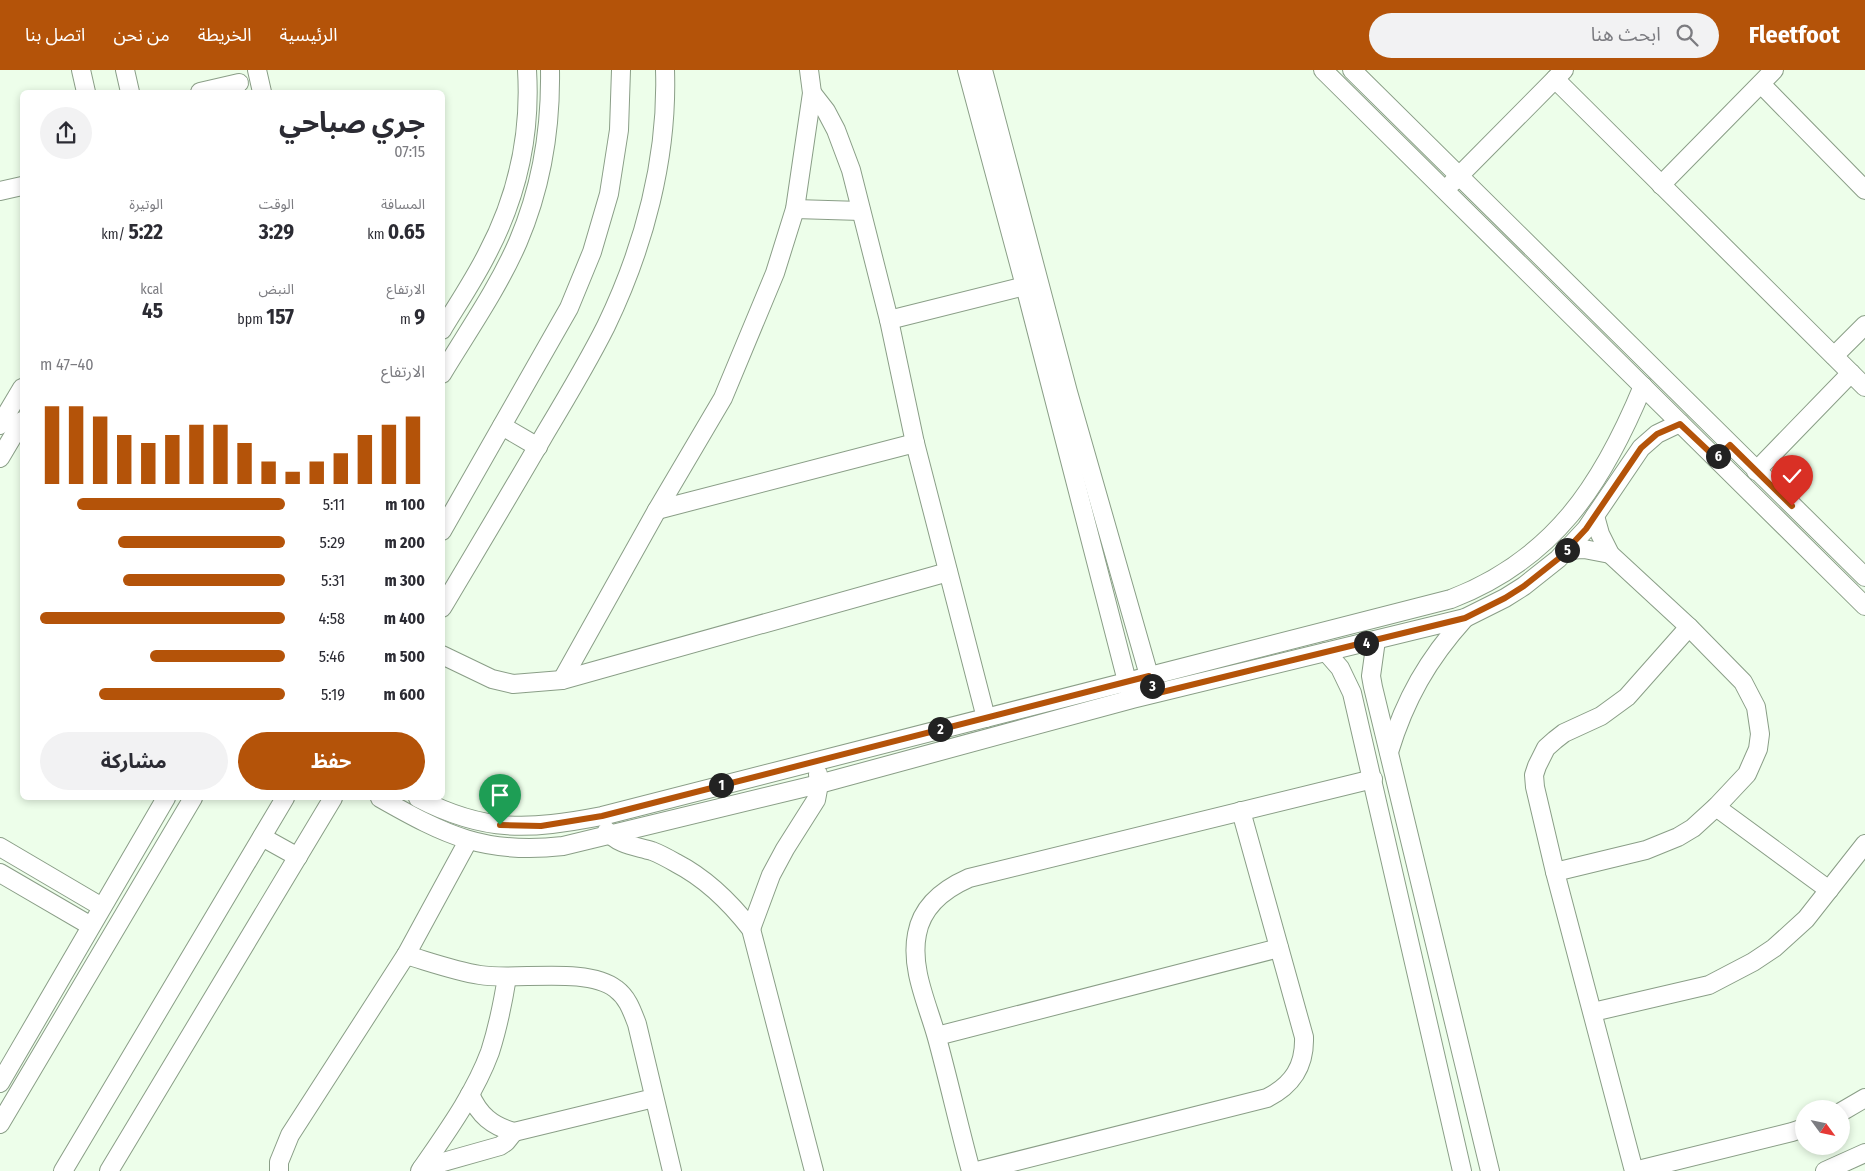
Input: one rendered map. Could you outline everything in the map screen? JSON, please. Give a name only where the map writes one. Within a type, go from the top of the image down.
[{"type":"street","points":[[81,70],[86,90]]},
{"type":"street","points":[[125,70],[130,90]]},
{"type":"street","points":[[257,70],[262,90]]},
{"type":"street","points":[[445,325],[487,254],[512,196],[526,134],[528,110],[526,70]]},
{"type":"street","points":[[445,369],[502,274],[518,243],[531,209],[541,175],[547,140],[550,70]]},
{"type":"street","points":[[445,525],[569,308],[592,252],[609,194],[619,130],[621,70]]},
{"type":"street","points":[[445,603],[538,447],[601,336],[631,268],[650,206],[657,174],[664,108],[664,70]]},
{"type":"street","points":[[562,680],[723,398],[775,274],[795,209],[812,93],[809,70]]},
{"type":"street","points":[[967,70],[1132,699]]},
{"type":"street","points":[[983,70],[1068,392],[1154,694]]},
{"type":"street","points":[[1323,70],[1865,606]]},
{"type":"street","points":[[1661,185],[1774,70]]},
{"type":"street","points":[[1358,72],[1460,176],[1865,578]]},
{"type":"street","points":[[1445,191],[1560,74],[1661,185],[1865,387]]},
{"type":"street","points":[[208,90],[239,82]]},
{"type":"street","points":[[1760,84],[1865,190]]},
{"type":"street","points":[[812,93],[826,111],[844,150],[862,211],[889,320],[915,443],[986,718]]},
{"type":"street","points":[[0,191],[20,186]]},
{"type":"street","points":[[795,209],[862,211]]},
{"type":"street","points":[[889,320],[1025,286]]},
{"type":"street","points":[[1834,356],[1865,325]]},
{"type":"street","points":[[1756,471],[1851,373]]},
{"type":"street","points":[[422,800],[458,816],[500,825],[541,826],[602,816],[1451,599],[1487,584],[1527,558],[1550,538],[1570,516],[1583,499],[1614,449],[1643,386]]},
{"type":"street","points":[[0,425],[20,391]]},
{"type":"street","points":[[0,458],[20,423]]},
{"type":"street","points":[[384,800],[431,826],[468,841],[507,848],[544,848],[582,842],[819,784],[1132,699],[1465,618],[1505,598],[1542,573],[1566,550],[1595,516],[1641,448],[1657,434],[1680,424]]},
{"type":"street","points":[[502,426],[538,447]]},
{"type":"street","points":[[658,510],[915,443]]},
{"type":"street","points":[[1716,458],[1730,445]]},
{"type":"street","points":[[1556,872],[1662,844],[1692,828],[1716,807],[1747,774],[1754,762],[1760,734],[1756,706],[1743,682],[1689,627],[1610,554],[1600,534],[1595,516]]},
{"type":"street","points":[[1566,550],[1593,549],[1610,554]]},
{"type":"street","points":[[450,658],[492,679],[513,684],[562,680],[948,572]]},
{"type":"street","points":[[1387,746],[1418,680],[1437,651],[1465,618]]},
{"type":"street","points":[[1689,627],[1627,697],[1601,716],[1564,733],[1555,740],[1541,756],[1534,775],[1535,787],[1634,1171],[1795,1131]]},
{"type":"street","points":[[1376,640],[1371,676],[1490,1171]]},
{"type":"street","points":[[1326,652],[1340,668],[1352,693],[1462,1171]]},
{"type":"street","points":[[1365,744],[1387,746]]},
{"type":"street","points":[[751,929],[771,875],[796,831],[813,808],[819,792],[817,768],[814,761]]},
{"type":"street","points":[[970,1171],[937,1036],[918,972],[915,953],[917,933],[924,915],[935,899],[951,886],[968,878],[1373,779]]},
{"type":"street","points":[[0,1083],[165,800]]},
{"type":"street","points":[[0,1124],[192,800]]},
{"type":"street","points":[[63,1171],[284,800]]},
{"type":"street","points":[[108,1171],[332,800]]},
{"type":"street","points":[[1716,807],[1830,890]]},
{"type":"street","points":[[977,1171],[1267,1098],[1288,1084],[1296,1074],[1302,1063],[1304,1037],[1241,811]]},
{"type":"street","points":[[602,816],[610,835],[622,843],[654,852],[698,876],[724,898],[751,929],[814,1171]]},
{"type":"street","points":[[262,836],[298,857]]},
{"type":"street","points":[[279,1171],[279,1162],[290,1135],[406,955],[468,841]]},
{"type":"street","points":[[1593,1012],[1709,985],[1753,962],[1806,919],[1865,844]]},
{"type":"street","points":[[0,847],[102,907]]},
{"type":"street","points":[[0,873],[91,926]]},
{"type":"street","points":[[937,1036],[1279,948]]},
{"type":"street","points":[[406,955],[480,975],[576,977],[596,980],[615,988],[630,1004],[637,1024],[672,1171]]},
{"type":"street","points":[[421,1169],[454,1122],[470,1094],[489,1052],[501,1015],[507,977]]},
{"type":"street","points":[[470,1094],[480,1112],[487,1119],[495,1125],[514,1132],[654,1098]]},
{"type":"street","points":[[1850,1107],[1865,1098]]},
{"type":"street","points":[[1454,1135],[1479,1126]]},
{"type":"street","points":[[421,1169],[500,1146],[514,1132]]},
{"type":"street","points":[[1826,1171],[1865,1153]]},
{"type":"route","points":[[500,825],[541,826],[602,816],[1149,676],[1154,694],[1465,618],[1486,609],[1524,586],[1558,559],[1586,529],[1641,448],[1657,434],[1680,424],[1716,458],[1730,445],[1792,506]]}]
